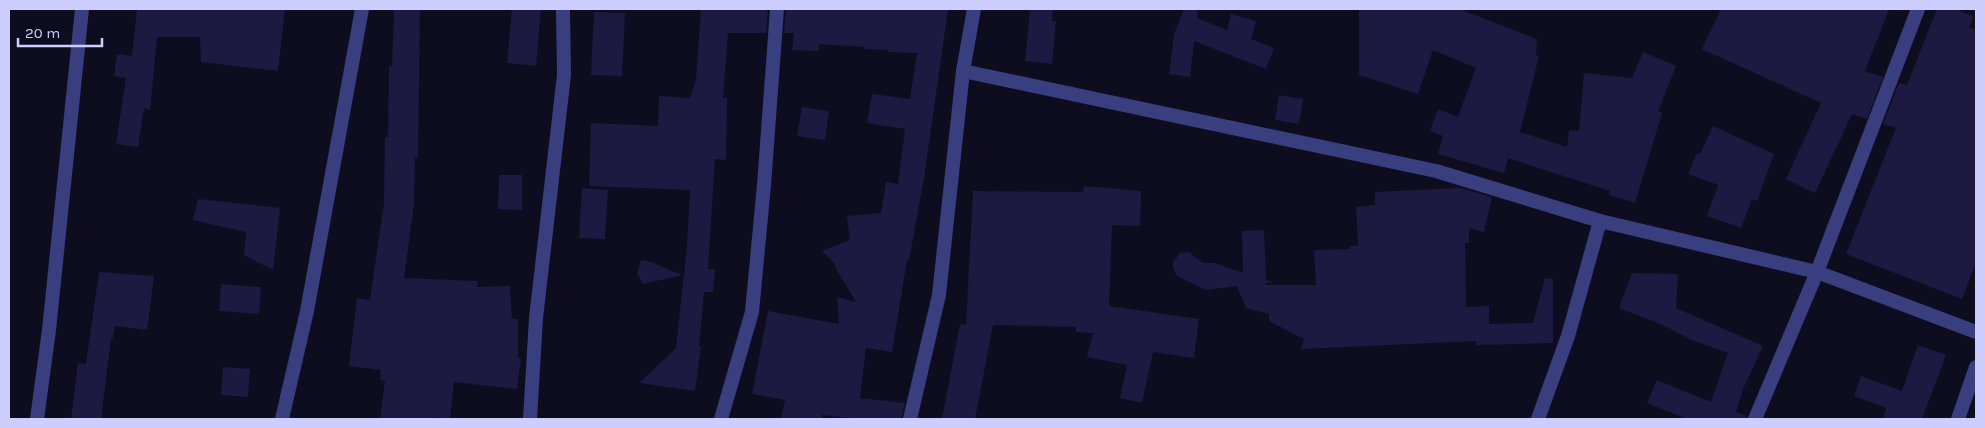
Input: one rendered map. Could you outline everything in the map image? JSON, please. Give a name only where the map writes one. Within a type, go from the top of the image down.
[{"type":"street","points":[[37,419],[49,330],[82,9]]},
{"type":"street","points":[[282,419],[307,310],[362,9]]},
{"type":"street","points":[[530,419],[536,318],[564,75],[563,9]]},
{"type":"street","points":[[721,419],[752,312],[777,9]]},
{"type":"street","points":[[910,419],[939,295],[963,71],[974,9]]},
{"type":"street","points":[[1755,419],[1817,272],[1918,9]]},
{"type":"street","points":[[963,71],[1436,171],[1600,221],[1817,272],[1976,332]]},
{"type":"street","points":[[1538,419],[1568,336],[1600,221]]},
{"type":"street","points":[[1958,419],[1976,367]]},
{"type":"building","points":[[137,9],[285,9],[278,71],[201,62],[200,37],[157,37],[150,110],[144,108],[138,147],[116,144],[126,78],[114,76],[117,54],[132,56]]},
{"type":"building","points":[[394,9],[420,9],[418,157],[415,157],[414,204],[404,278],[478,281],[477,287],[510,286],[512,319],[518,319],[518,358],[521,358],[517,389],[454,382],[450,419],[434,417],[434,419],[380,419],[385,381],[380,380],[381,370],[349,366],[357,298],[370,300],[384,203],[385,137],[388,137],[389,66],[392,66]]},
{"type":"building","points":[[512,9],[541,9],[536,66],[507,63]]},
{"type":"building","points":[[701,9],[768,9],[766,33],[728,33],[723,98],[727,98],[726,160],[715,159],[708,269],[715,269],[713,292],[704,292],[699,346],[701,346],[695,391],[639,383],[676,348],[687,246],[690,190],[589,186],[591,123],[658,126],[659,96],[690,98],[696,80]]},
{"type":"building","points":[[786,9],[948,9],[924,178],[909,260],[907,260],[892,352],[866,348],[860,398],[905,403],[901,419],[860,419],[822,415],[821,419],[781,419],[785,400],[752,394],[768,311],[839,324],[837,297],[856,302],[835,264],[822,251],[850,240],[847,216],[881,213],[886,182],[898,184],[905,129],[867,123],[872,94],[910,99],[917,53],[888,52],[888,50],[865,49],[865,47],[819,44],[819,51],[792,50],[794,33],[784,33]]},
{"type":"building","points":[[1030,9],[1053,9],[1052,21],[1056,21],[1052,64],[1025,61]]},
{"type":"building","points":[[1184,9],[1198,9],[1197,18],[1227,30],[1231,14],[1256,21],[1251,39],[1274,48],[1266,69],[1194,41],[1190,77],[1169,74],[1174,34]]},
{"type":"building","points":[[1359,9],[1459,9],[1537,39],[1536,55],[1539,56],[1520,132],[1567,147],[1569,130],[1579,131],[1584,73],[1632,78],[1643,52],[1676,66],[1658,111],[1662,113],[1635,203],[1609,195],[1610,191],[1508,158],[1504,173],[1438,154],[1443,136],[1430,131],[1438,109],[1458,117],[1476,68],[1433,50],[1418,94],[1359,75]]},
{"type":"building","points":[[1721,9],[1889,9],[1865,71],[1883,77],[1867,119],[1852,114],[1815,193],[1786,179],[1821,103],[1702,49]]},
{"type":"building","points":[[1937,9],[1955,9],[1973,16],[1969,27],[1976,30],[1976,262],[1962,299],[1846,254],[1896,128],[1883,124],[1899,83],[1907,85]]},
{"type":"building","points":[[594,12],[625,13],[622,76],[591,75]]},
{"type":"building","points":[[1279,95],[1303,99],[1299,124],[1275,120]]},
{"type":"building","points":[[802,107],[829,111],[825,140],[797,136]]},
{"type":"building","points":[[1713,126],[1774,154],[1757,201],[1752,199],[1741,228],[1707,216],[1718,185],[1688,174],[1697,153],[1700,154]]},
{"type":"building","points":[[499,175],[522,175],[522,210],[498,209]]},
{"type":"building","points":[[1084,186],[1141,191],[1140,226],[1112,225],[1109,306],[1199,319],[1194,358],[1153,352],[1142,403],[1120,398],[1127,365],[1087,357],[1093,333],[1076,332],[1076,327],[993,325],[975,419],[942,419],[960,324],[966,325],[973,191],[1083,192]]},
{"type":"building","points":[[582,188],[608,190],[605,239],[579,238]]},
{"type":"building","points":[[1460,188],[1492,197],[1484,232],[1469,228],[1469,243],[1465,243],[1466,307],[1489,306],[1489,324],[1533,323],[1545,278],[1553,279],[1553,343],[1476,345],[1476,341],[1301,349],[1304,339],[1269,321],[1269,314],[1246,308],[1237,286],[1206,290],[1177,276],[1173,268],[1173,262],[1180,253],[1189,252],[1203,263],[1215,263],[1243,273],[1242,231],[1264,230],[1266,280],[1273,282],[1266,283],[1266,285],[1316,285],[1314,250],[1350,249],[1350,246],[1358,246],[1356,207],[1375,205],[1375,192]]},
{"type":"building","points":[[198,199],[280,208],[273,270],[244,255],[246,232],[193,220]]},
{"type":"building","points":[[641,260],[651,262],[682,275],[643,284],[637,273]]},
{"type":"building","points":[[99,272],[154,276],[147,330],[115,326],[113,338],[111,338],[101,419],[71,419],[78,363],[86,364]]},
{"type":"building","points":[[1632,273],[1678,274],[1676,308],[1763,346],[1743,389],[1736,412],[1747,416],[1746,419],[1687,419],[1647,403],[1657,380],[1711,402],[1728,353],[1692,340],[1663,325],[1619,308]]},
{"type":"building","points":[[221,284],[261,287],[259,314],[219,311]]},
{"type":"building","points":[[1918,345],[1946,355],[1922,419],[1883,419],[1886,408],[1854,396],[1861,376],[1902,391]]},
{"type":"building","points":[[223,367],[250,369],[248,397],[221,395]]}]
